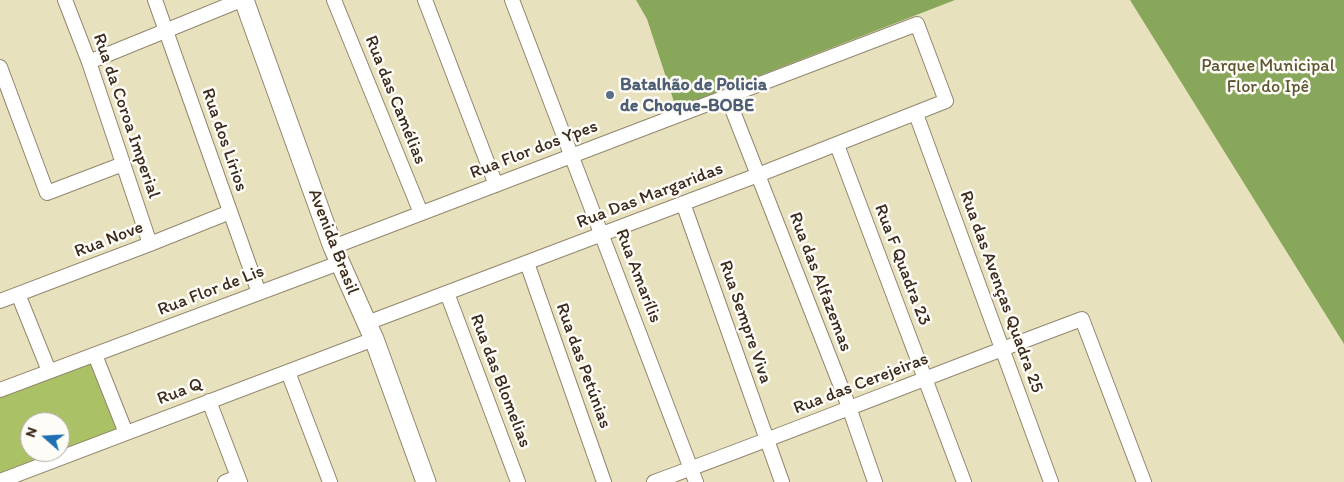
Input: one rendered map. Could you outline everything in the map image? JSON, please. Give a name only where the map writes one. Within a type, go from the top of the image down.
[{"type":"street","name":"Rua da Coroa Imperial","points":[[65,0],[89,62],[150,244]]},
{"type":"street","name":"Rua dos Lírios","points":[[154,0],[259,293]]},
{"type":"street","points":[[89,62],[243,0]]},
{"type":"street","name":"Avenida Brasil","points":[[243,0],[337,255],[370,331],[426,482]]},
{"type":"street","name":"Rua das Camélias","points":[[334,0],[421,213]]},
{"type":"street","points":[[425,0],[496,185]]},
{"type":"street","name":"Rua Amarílis","points":[[512,0],[696,482]]},
{"type":"street","name":"Rua Flor dos Ypes","points":[[337,255],[421,213],[917,24],[946,101]]},
{"type":"street","points":[[0,67],[47,193],[123,164]]},
{"type":"street","name":"Rua das Alfazemas","points":[[727,96],[876,482]]},
{"type":"street","name":"Rua Das Margaridas","points":[[370,331],[447,293],[837,145],[946,101]]},
{"type":"street","name":"Rua das Avenças Quadra 25","points":[[916,114],[1051,482]]},
{"type":"street","name":"Rua F Quadra 23","points":[[837,145],[964,482]]},
{"type":"street","name":"Rua Sempre Viva","points":[[683,204],[782,482]]},
{"type":"street","name":"Rua Nove","points":[[0,301],[230,212]]},
{"type":"street","name":"Rua Flor de Lis","points":[[0,390],[259,293],[337,255]]},
{"type":"street","name":"Rua das Petúnias","points":[[526,263],[604,482]]},
{"type":"street","name":"Rua das Blomelias","points":[[447,293],[518,482]]},
{"type":"street","points":[[18,294],[49,371]]},
{"type":"street","name":"Rua das Cerejeiras","points":[[654,482],[1082,319],[1144,482]]},
{"type":"street","name":"Rua Q","points":[[0,481],[288,372],[370,331]]},
{"type":"street","points":[[95,355],[126,433]]},
{"type":"street","points":[[288,372],[330,482]]},
{"type":"street","points":[[209,401],[234,480]]},
{"type":"green space","points":[[636,0],[955,0],[676,108],[647,19]]},
{"type":"green space","name":"Parque Municipal Flor do Ipê","points":[[1130,0],[1344,0],[1344,344]]},
{"type":"green space","points":[[95,361],[122,430],[70,450],[70,412],[20,412],[20,462],[39,462],[0,477],[0,398]]},
{"type":"place","name":"Batalhão de Policia de Choque-BOBE","points":[[610,95]]}]
